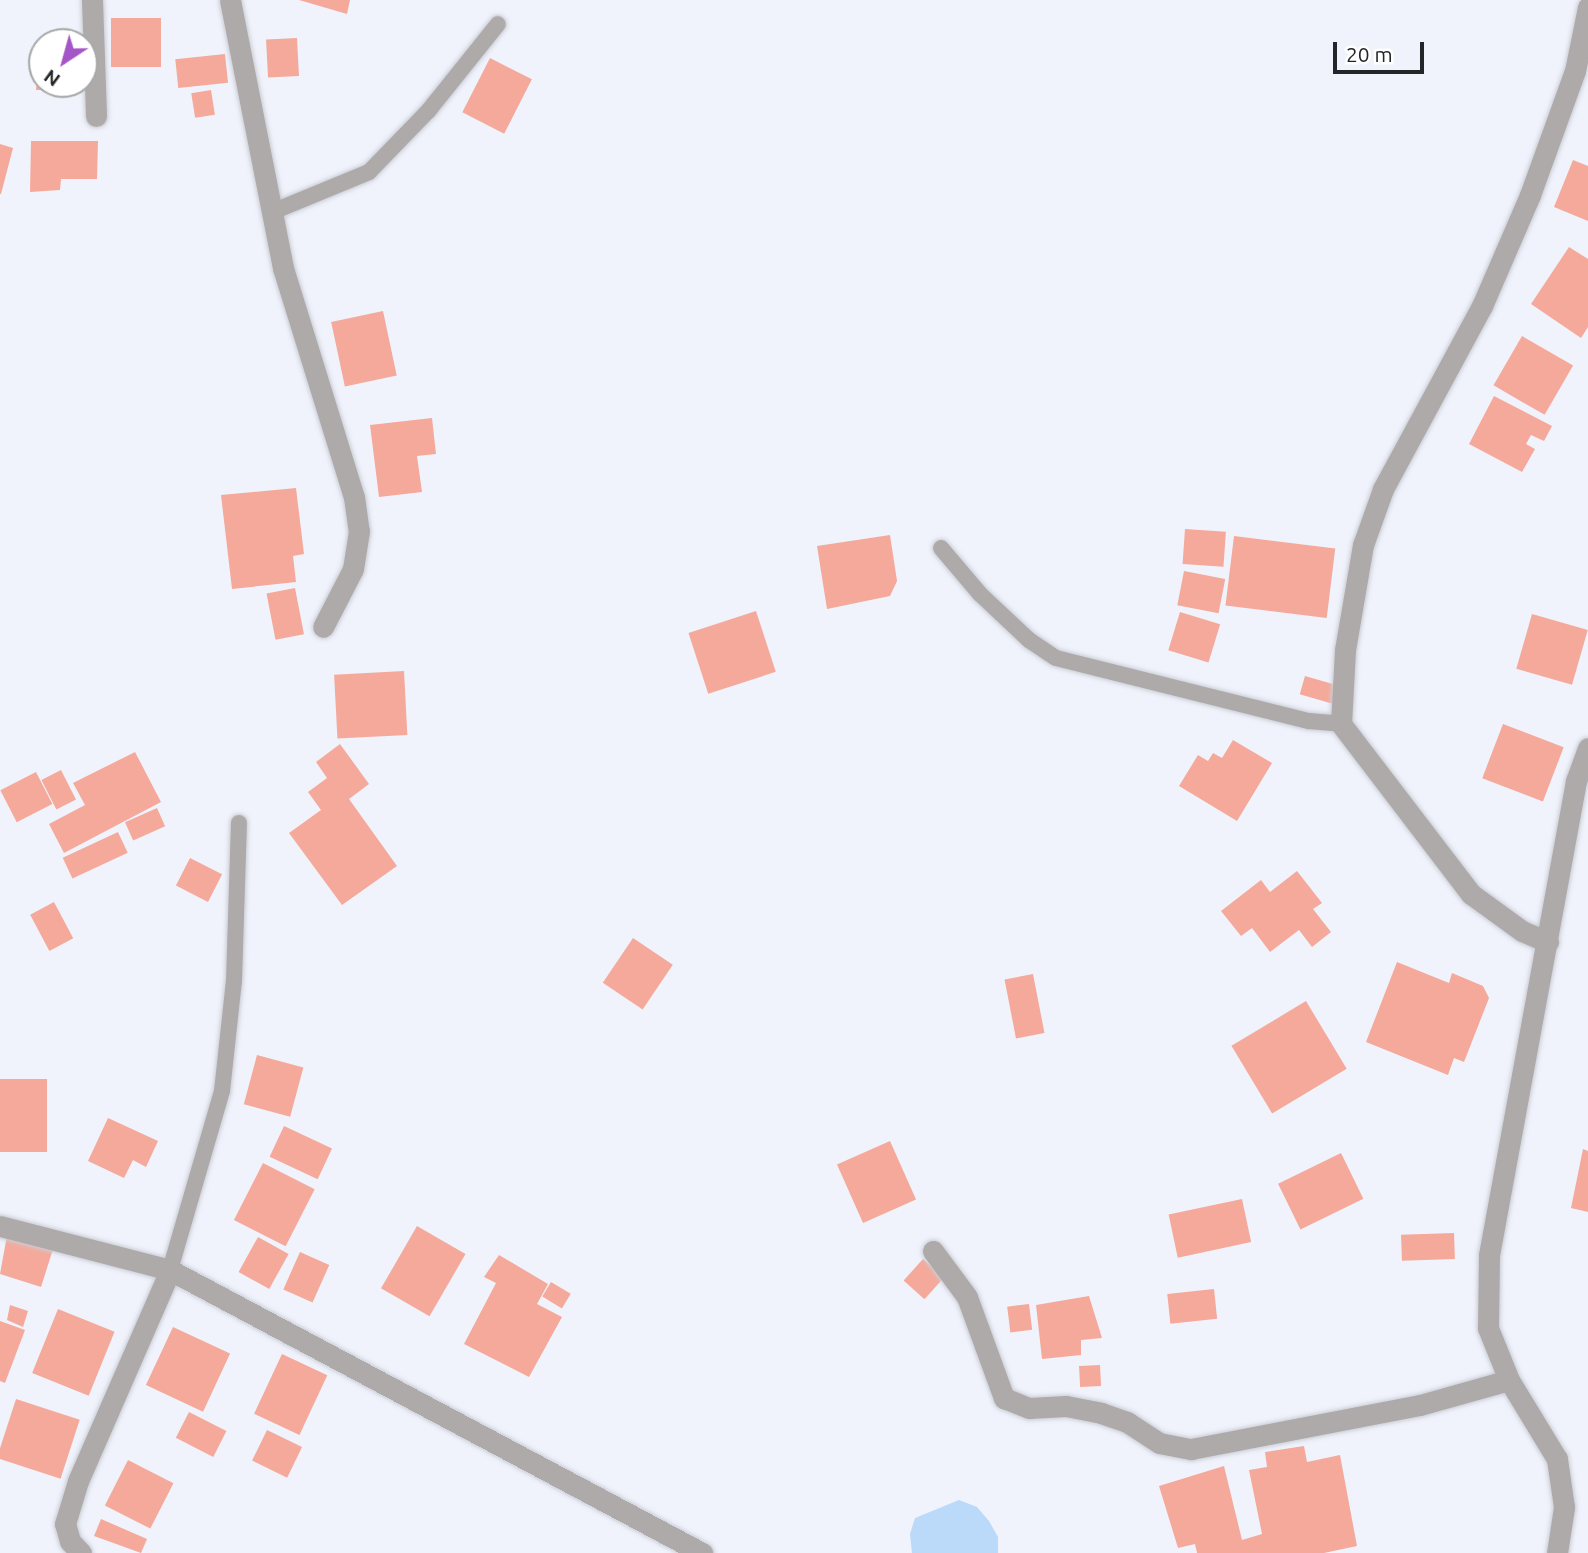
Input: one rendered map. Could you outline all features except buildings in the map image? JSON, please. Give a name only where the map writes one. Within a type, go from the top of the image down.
[{"type":"street","points":[[92,0],[96,116]]},
{"type":"street","points":[[230,0],[283,268],[354,498],[359,531],[353,569],[323,628]]},
{"type":"street","points":[[1548,942],[1522,931],[1471,894],[1341,724],[1345,650],[1363,545],[1383,489],[1482,306],[1530,195],[1575,71],[1588,7]]},
{"type":"street","points":[[1557,1553],[1564,1507],[1557,1459],[1509,1380],[1488,1328],[1489,1255],[1576,781],[1588,748]]},
{"type":"street","points":[[0,1226],[170,1269],[702,1553]]},
{"type":"street","points":[[933,1251],[967,1297],[1004,1398],[1029,1408],[1066,1406],[1101,1413],[1127,1422],[1159,1443],[1191,1449],[1420,1405],[1509,1380]]},
{"type":"street","points":[[81,1553],[71,1541],[65,1524],[78,1482],[170,1269]]},
{"type":"lane","points":[[272,212],[369,172],[429,110],[498,24]]},
{"type":"lane","points":[[941,548],[980,594],[1029,640],[1056,657],[1309,721],[1341,724]]},
{"type":"lane","points":[[170,1269],[222,1091],[234,981],[239,823]]},
{"type":"water","points":[[959,1500],[977,1507],[989,1521],[998,1537],[998,1553],[912,1553],[910,1534],[915,1518]]}]
